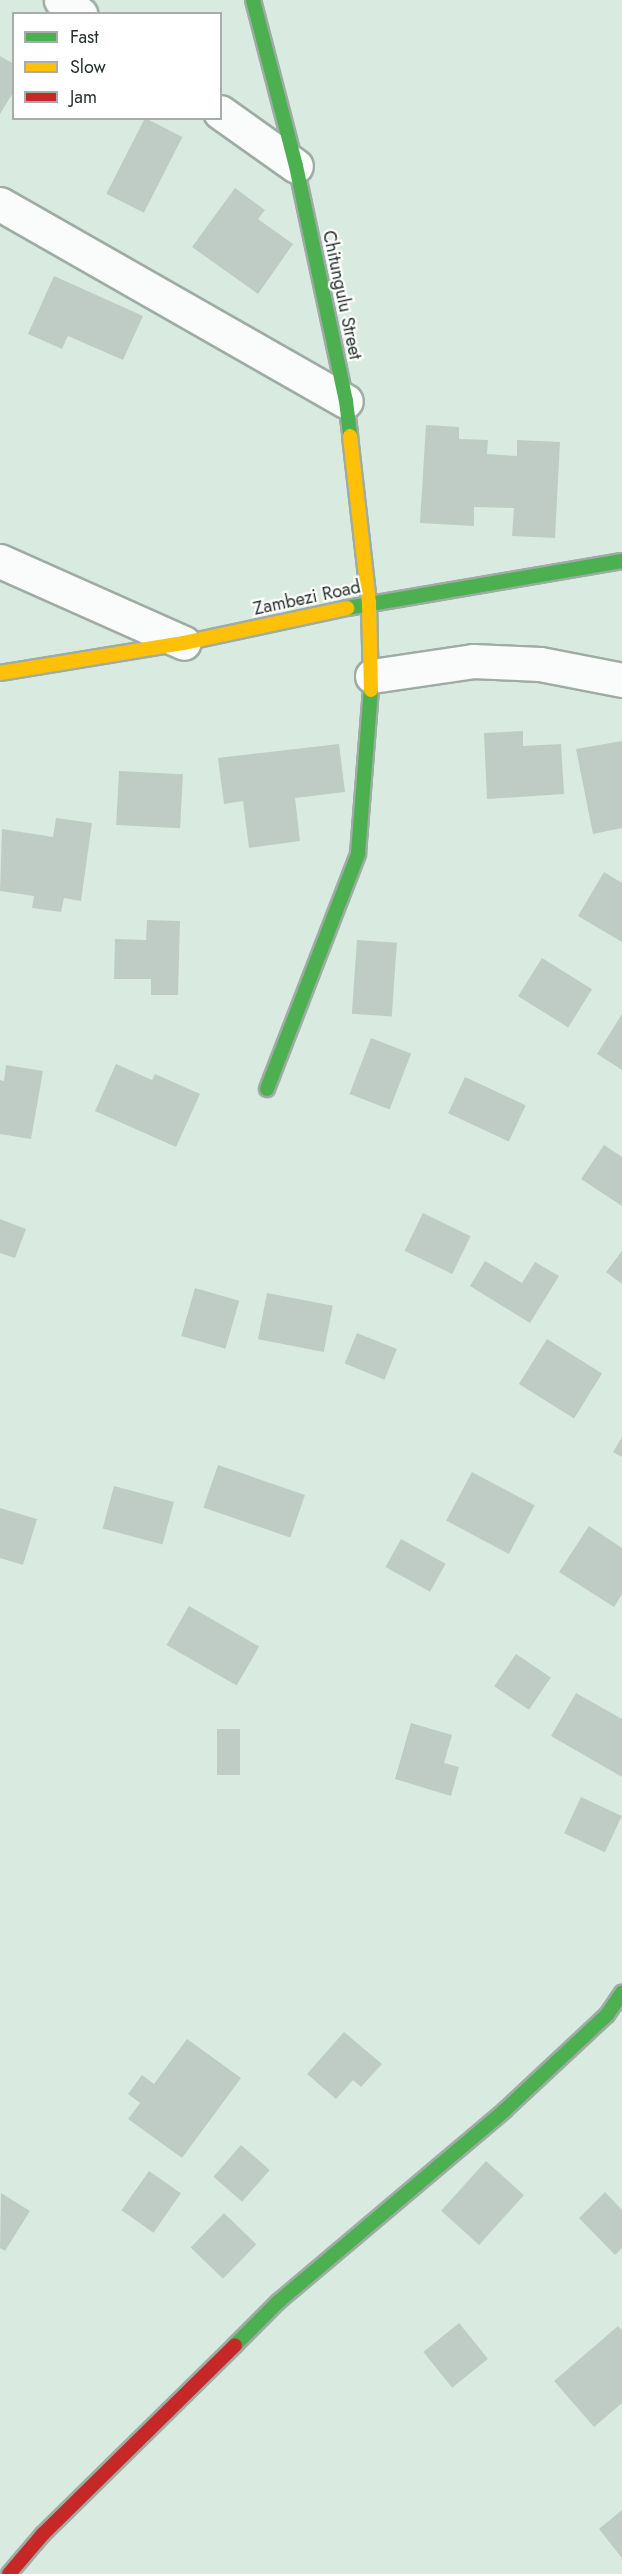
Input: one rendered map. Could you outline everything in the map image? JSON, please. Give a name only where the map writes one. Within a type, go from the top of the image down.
[{"type":"street","points":[[61,0],[77,12]]},
{"type":"street","name":"Chitungulu Street","points":[[254,0],[296,166],[346,401],[369,603],[372,676],[358,854],[267,1089]]},
{"type":"street","points":[[222,113],[296,166]]},
{"type":"street","points":[[0,204],[346,401]]},
{"type":"street","points":[[0,561],[183,643]]},
{"type":"street","name":"Zambezi Road","points":[[0,673],[42,668],[183,643],[369,603],[622,561]]},
{"type":"street","points":[[372,676],[473,661],[540,664],[622,680]]},
{"type":"street","points":[[9,2574],[43,2534],[278,2302],[505,2110],[607,2014],[622,1993]]},
{"type":"building","points":[[0,56],[12,63],[12,94],[0,114]]},
{"type":"building","points":[[144,120],[149,120],[182,137],[144,213],[106,194]]},
{"type":"building","points":[[235,188],[265,210],[258,219],[293,244],[258,294],[192,247]]},
{"type":"building","points":[[54,276],[143,316],[123,360],[68,336],[62,349],[28,334]]},
{"type":"building","points":[[426,425],[459,427],[459,439],[488,440],[487,454],[517,456],[517,440],[560,442],[555,538],[512,536],[514,508],[474,507],[474,526],[420,523]]},
{"type":"building","points":[[523,731],[523,746],[561,744],[564,794],[487,799],[484,733]]},
{"type":"building","points":[[622,741],[622,828],[593,834],[576,749]]},
{"type":"building","points":[[339,744],[345,792],[295,798],[300,841],[249,848],[243,801],[224,804],[218,758]]},
{"type":"building","points":[[119,771],[183,774],[180,828],[116,825]]},
{"type":"building","points":[[56,818],[92,823],[81,901],[64,898],[61,912],[32,908],[34,896],[0,891],[2,829],[53,837]]},
{"type":"building","points":[[604,872],[622,883],[622,942],[578,916]]},
{"type":"building","points":[[147,920],[180,921],[178,995],[151,995],[151,979],[114,979],[115,939],[146,940]]},
{"type":"building","points":[[357,940],[397,943],[392,1017],[352,1014]]},
{"type":"building","points":[[542,958],[592,989],[568,1027],[518,996]]},
{"type":"building","points":[[622,1014],[622,1070],[597,1054]]},
{"type":"building","points":[[371,1038],[411,1053],[390,1109],[349,1094]]},
{"type":"building","points":[[116,1064],[152,1080],[155,1074],[200,1094],[176,1147],[95,1111]]},
{"type":"building","points":[[6,1065],[43,1071],[31,1139],[0,1134],[0,1080],[4,1081]]},
{"type":"building","points":[[465,1077],[526,1105],[509,1142],[448,1113]]},
{"type":"building","points":[[604,1145],[622,1157],[622,1206],[581,1179]]},
{"type":"building","points":[[423,1213],[471,1236],[452,1274],[405,1251]]},
{"type":"building","points":[[0,1219],[26,1229],[15,1258],[0,1253]]},
{"type":"building","points":[[622,1251],[622,1284],[606,1272]]},
{"type":"building","points":[[485,1261],[522,1283],[535,1262],[559,1276],[530,1323],[470,1286]]},
{"type":"building","points":[[195,1288],[239,1301],[225,1349],[181,1336]]},
{"type":"building","points":[[267,1293],[333,1306],[324,1352],[258,1339]]},
{"type":"building","points":[[357,1333],[397,1349],[385,1380],[345,1364]]},
{"type":"building","points":[[547,1339],[602,1373],[574,1418],[519,1384]]},
{"type":"building","points":[[622,1437],[622,1457],[613,1452]]},
{"type":"building","points":[[218,1465],[305,1495],[290,1538],[203,1508]]},
{"type":"building","points":[[472,1472],[535,1505],[509,1554],[446,1521]]},
{"type":"building","points":[[114,1486],[174,1502],[162,1545],[103,1529]]},
{"type":"building","points":[[0,1508],[37,1519],[23,1565],[0,1558]]},
{"type":"building","points":[[589,1526],[622,1548],[622,1594],[614,1607],[559,1572]]},
{"type":"building","points":[[401,1539],[446,1564],[430,1592],[385,1567]]},
{"type":"building","points":[[189,1606],[259,1646],[237,1685],[166,1645]]},
{"type":"building","points":[[516,1654],[551,1677],[529,1710],[494,1686]]},
{"type":"building","points":[[576,1693],[622,1719],[622,1777],[551,1736]]},
{"type":"building","points":[[411,1723],[452,1735],[444,1763],[459,1767],[451,1796],[395,1779]]},
{"type":"building","points":[[217,1729],[240,1729],[240,1775],[217,1775]]},
{"type":"building","points":[[581,1797],[622,1816],[605,1852],[564,1833]]},
{"type":"building","points":[[344,2032],[382,2064],[361,2087],[353,2080],[336,2099],[307,2074]]},
{"type":"building","points":[[187,2039],[241,2078],[182,2158],[128,2119],[140,2103],[128,2094],[142,2075],[154,2084]]},
{"type":"building","points":[[241,2145],[270,2170],[242,2202],[213,2177]]},
{"type":"building","points":[[486,2161],[524,2195],[479,2245],[441,2211]]},
{"type":"building","points":[[149,2171],[181,2193],[153,2233],[121,2210]]},
{"type":"building","points":[[605,2192],[622,2210],[622,2248],[615,2255],[579,2218]]},
{"type":"building","points":[[1,2193],[30,2211],[5,2251],[0,2248]]},
{"type":"building","points":[[224,2213],[256,2244],[223,2279],[191,2248]]},
{"type":"building","points":[[459,2323],[488,2359],[452,2388],[423,2352]]},
{"type":"building","points":[[618,2326],[622,2330],[622,2403],[594,2427],[554,2381]]},
{"type":"building","points":[[622,2510],[622,2558],[599,2529]]},
{"type":"traffic: fast","points":[[253,0],[296,166],[346,401],[350,436]]},
{"type":"traffic: fast","points":[[347,608],[622,561]]},
{"type":"traffic: fast","points":[[267,1089],[358,854],[371,690]]},
{"type":"traffic: fast","points":[[235,2345],[278,2302],[505,2110],[607,2015],[622,1993]]},
{"type":"traffic: slow","points":[[350,436],[369,603],[371,690]]},
{"type":"traffic: slow","points":[[0,673],[184,643],[347,608]]},
{"type":"traffic: jam","points":[[9,2574],[43,2534],[235,2345]]}]
